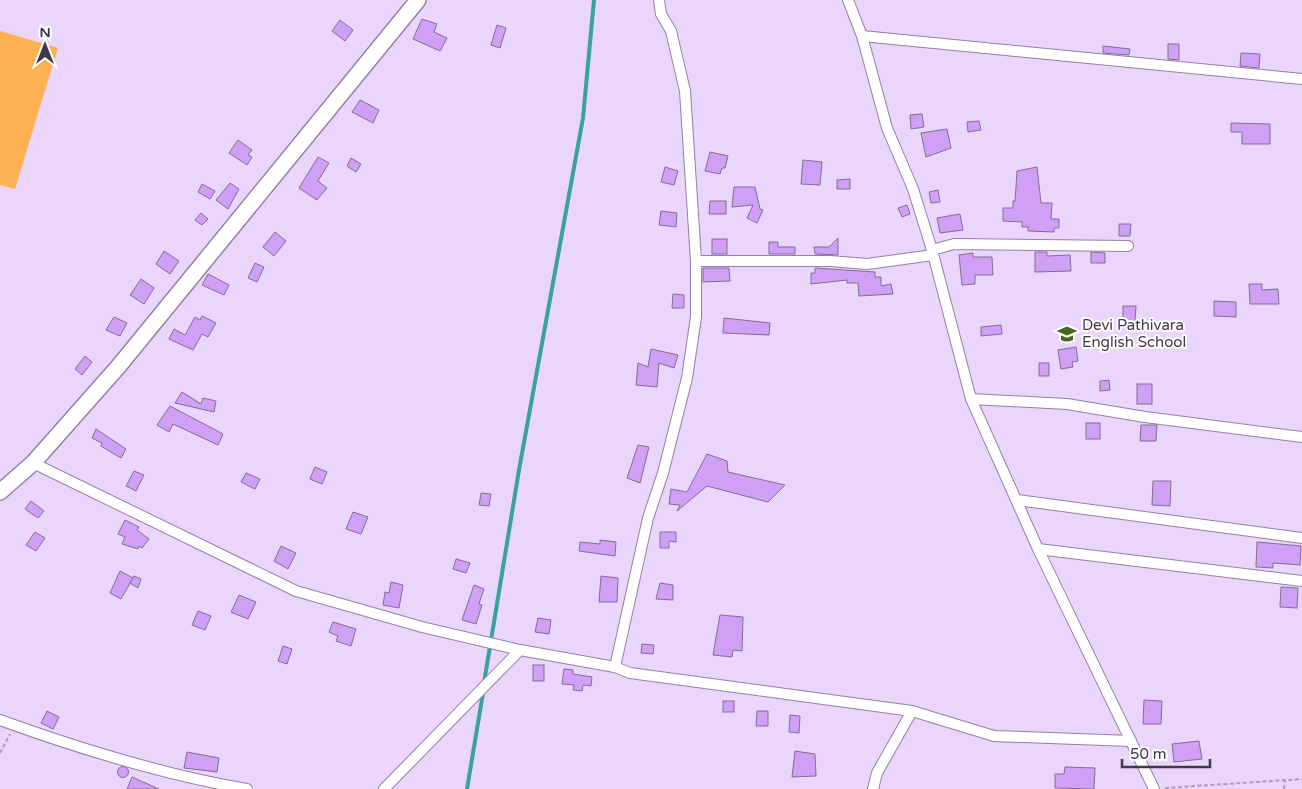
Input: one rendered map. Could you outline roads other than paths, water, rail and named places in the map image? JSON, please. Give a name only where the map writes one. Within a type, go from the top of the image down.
[{"type":"street","points":[[0,492],[33,462],[118,368],[418,0]]},
{"type":"street","points":[[615,667],[648,518],[687,378],[696,317],[696,261],[685,91],[671,31],[661,14],[659,0]]},
{"type":"street","points":[[848,0],[862,36],[887,128],[913,189],[932,252],[971,399],[1038,549],[1154,789]]},
{"type":"street","points":[[862,36],[1302,79]]},
{"type":"street","points":[[696,261],[830,261],[867,264],[932,252],[954,244],[1128,246]]},
{"type":"street","points":[[971,399],[1067,404],[1145,417],[1302,436]]},
{"type":"street","points":[[33,462],[296,591],[422,627],[520,650],[615,667],[630,673],[912,710],[994,736],[1131,741]]},
{"type":"street","points":[[1017,500],[1302,538]]},
{"type":"street","points":[[1038,549],[1302,581]]},
{"type":"street","points":[[384,789],[520,650]]},
{"type":"street","points":[[873,789],[877,774],[912,710]]},
{"type":"street","points":[[0,720],[131,762],[217,784],[247,789]]},
{"type":"waterway","points":[[484,683],[519,470],[583,118],[594,0]]},
{"type":"waterway","points":[[467,789],[483,693]]},
{"type":"place","name":"Devi Pathivara English School","points":[[1067,334]]}]
